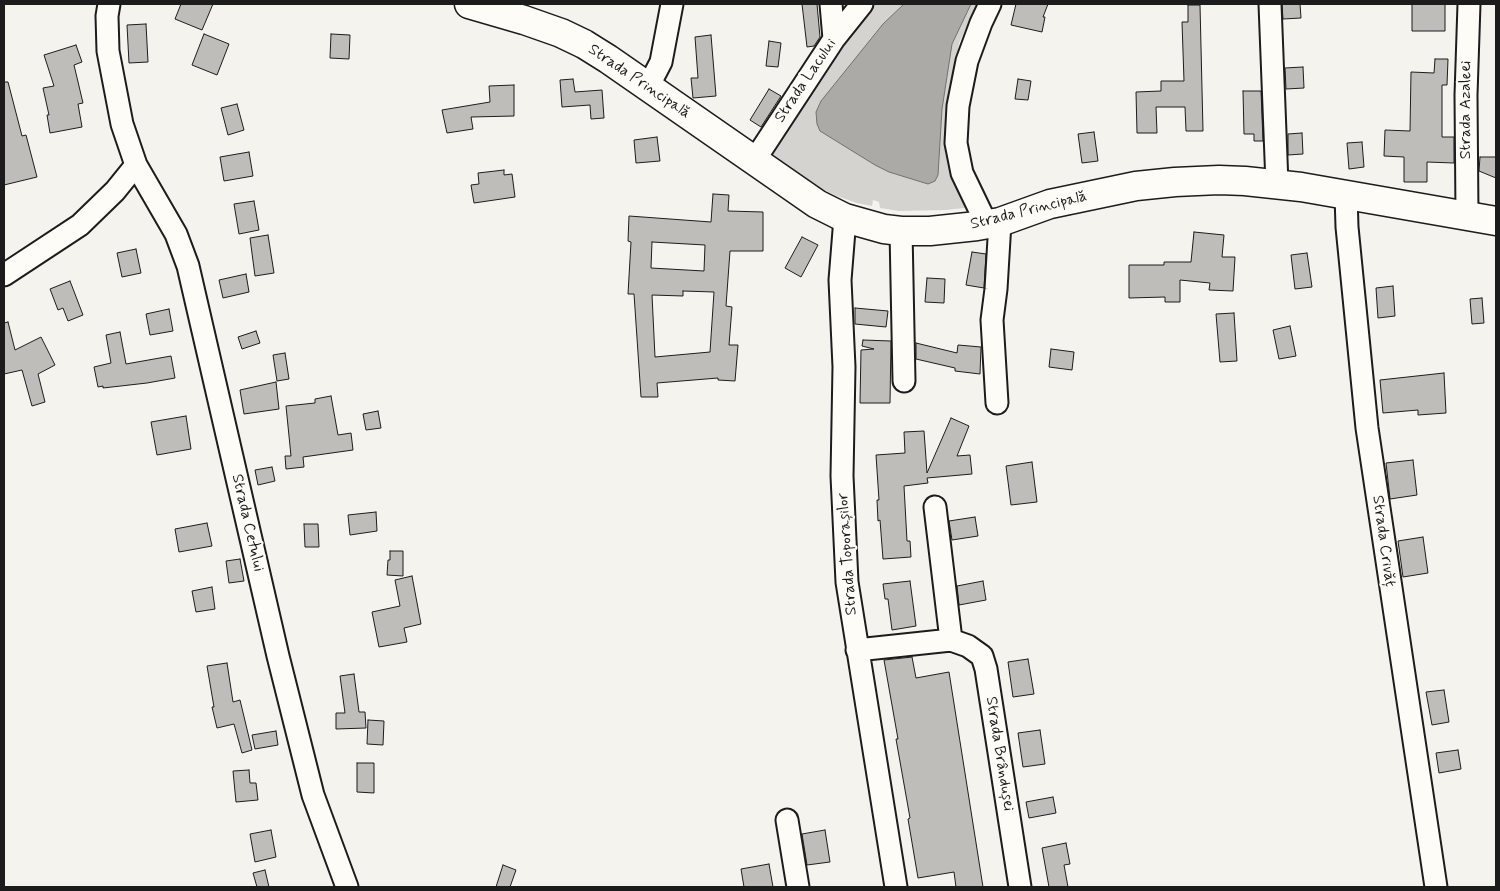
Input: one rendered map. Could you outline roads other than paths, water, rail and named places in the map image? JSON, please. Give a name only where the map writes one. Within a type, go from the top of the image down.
[{"type":"main road","name":"Strada Principală","points":[[482,6],[568,37],[608,59],[817,204],[844,218],[884,229],[930,232],[994,223],[1050,204],[1136,186],[1219,180],[1278,184],[1346,194],[1496,221]]},
{"type":"street","name":"Strada Cetului","points":[[109,4],[107,16],[108,51],[122,124],[136,165],[176,234],[188,266],[312,795],[347,887]]},
{"type":"street","points":[[648,87],[661,62],[672,4]]},
{"type":"street","points":[[831,4],[834,40]]},
{"type":"street","name":"Strada Lacului","points":[[754,161],[834,40],[862,4]]},
{"type":"street","points":[[990,4],[967,61],[958,106],[956,143],[962,173],[994,223],[996,289],[992,320],[998,403]]},
{"type":"street","points":[[1270,4],[1278,184]]},
{"type":"street","name":"Strada Azaleei","points":[[1467,215],[1466,95],[1469,4]]},
{"type":"street","points":[[4,275],[80,225],[115,190],[136,165]]},
{"type":"street","name":"Strada Crivăț","points":[[1346,194],[1347,227],[1367,428],[1436,887]]},
{"type":"street","name":"Strada Toporașilor","points":[[844,218],[840,280],[844,367],[842,476],[847,582],[896,887]]},
{"type":"street","points":[[901,231],[904,380]]},
{"type":"street","points":[[935,507],[951,640]]},
{"type":"street","name":"Strada Brândușei","points":[[857,650],[951,640],[976,650],[982,656],[986,669],[1020,887]]},
{"type":"street","points":[[787,820],[798,887]]}]
